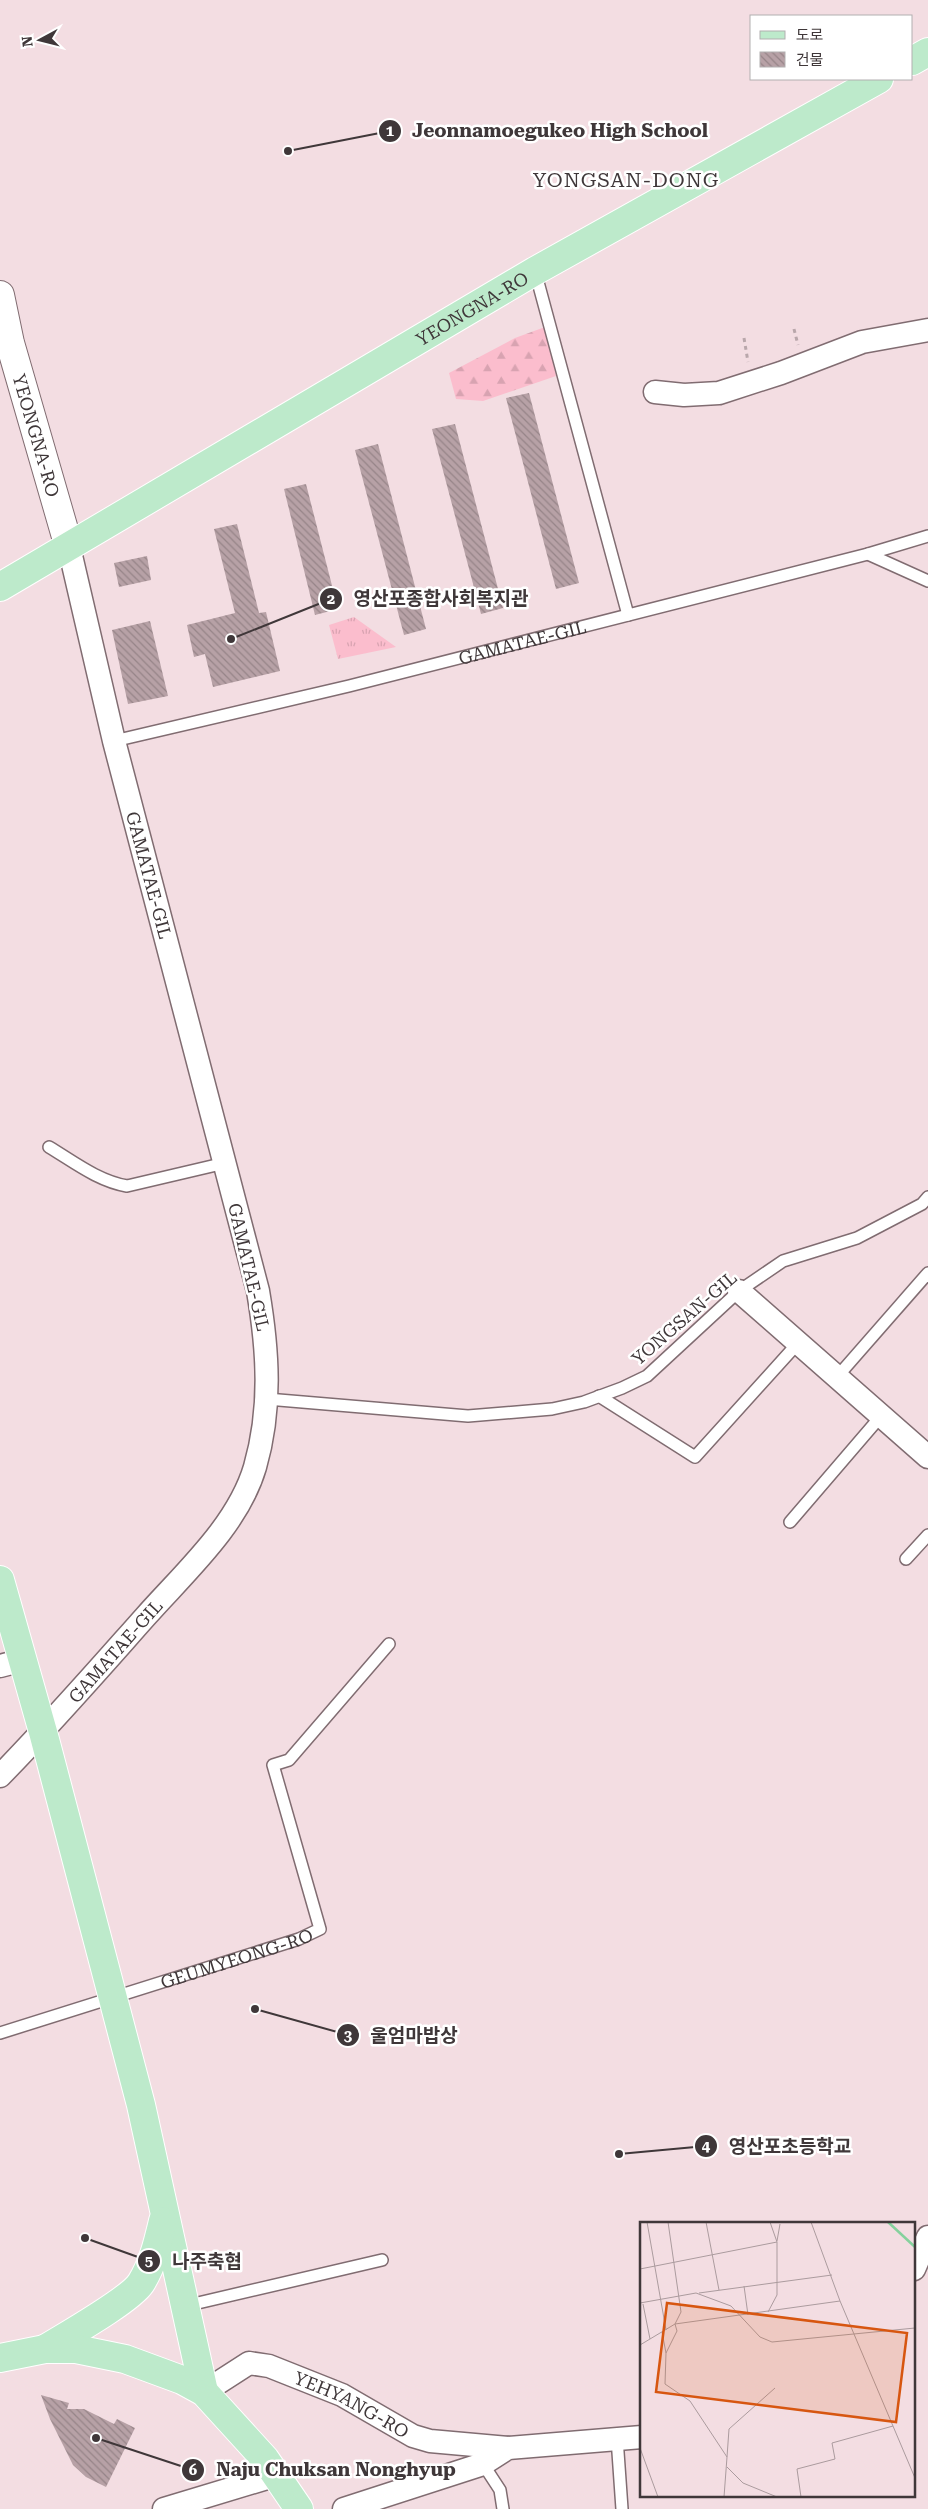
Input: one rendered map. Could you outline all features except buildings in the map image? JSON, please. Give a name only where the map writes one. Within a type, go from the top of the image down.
[{"type":"main road","points":[[913,60],[928,52]]},
{"type":"main road","name":"YEONGNA-RO","points":[[0,587],[536,271],[877,80]]},
{"type":"main road","points":[[0,1580],[11,1663],[43,1732],[113,1996],[141,2105],[204,2392]]},
{"type":"main road","points":[[45,2349],[126,2297],[140,2284],[154,2258],[165,2214]]},
{"type":"main road","points":[[0,2358],[45,2349],[76,2348],[124,2359],[182,2380],[204,2392],[277,2475],[299,2509]]},
{"type":"street","name":"YEONGNA-RO","points":[[0,295],[10,343],[69,547]]},
{"type":"street","points":[[655,392],[684,395],[719,393],[782,373],[862,342],[928,330]]},
{"type":"street","name":"GAMATAE-GIL","points":[[0,1776],[43,1732],[213,1540],[235,1510],[248,1487],[255,1468],[268,1399],[266,1336],[258,1291],[114,741],[69,547]]},
{"type":"street","points":[[739,1292],[928,1457]]},
{"type":"street","points":[[916,2265],[928,2238]]},
{"type":"street","name":"YEHYANG-RO","points":[[204,2392],[249,2363],[268,2366],[342,2395],[413,2436],[430,2441],[508,2448],[640,2437]]},
{"type":"street","points":[[344,2509],[483,2464],[508,2448]]},
{"type":"street","points":[[164,2509],[277,2475]]},
{"type":"lane","points":[[536,271],[628,615]]},
{"type":"lane","name":"GAMATAE-GIL","points":[[114,741],[349,686],[868,554],[928,536]]},
{"type":"lane","points":[[868,554],[928,582]]},
{"type":"lane","points":[[50,1147],[112,1184],[126,1186],[224,1163]]},
{"type":"lane","name":"YONGSAN-GIL","points":[[268,1399],[468,1416],[558,1408],[599,1396],[647,1376],[739,1292],[783,1261],[857,1238],[922,1204],[928,1196]]},
{"type":"lane","points":[[837,1377],[928,1273]]},
{"type":"lane","points":[[599,1396],[695,1457],[798,1343]]},
{"type":"lane","points":[[790,1522],[881,1416]]},
{"type":"lane","points":[[906,1559],[928,1535]]},
{"type":"lane","name":"GEUMYEONG-RO","points":[[113,1996],[299,1939],[320,1929],[273,1765],[289,1760],[389,1644]]},
{"type":"lane","points":[[0,2033],[113,1996]]},
{"type":"lane","points":[[185,2306],[382,2260]]},
{"type":"lane","points":[[617,2438],[622,2509]]},
{"type":"lane","points":[[483,2464],[500,2490],[503,2509]]},
{"type":"green space","points":[[545,327],[556,376],[483,401],[456,399],[449,373],[515,338]]},
{"type":"green space","points":[[354,617],[396,647],[338,659],[329,625]]},
{"type":"place","name":"Jeonnamoegukeo High School","points":[[288,151]]},
{"type":"place","name":"영산포종합사회복지관","points":[[231,639]]},
{"type":"place","name":"울엄마밥상","points":[[255,2009]]},
{"type":"place","name":"영산포초등학교","points":[[619,2154]]},
{"type":"place","name":"나주축협","points":[[85,2238]]},
{"type":"place","name":"Naju Chuksan Nonghyup","points":[[96,2438]]},
{"type":"district","name":"YONGSAN-DONG","points":[[626,180]]}]
